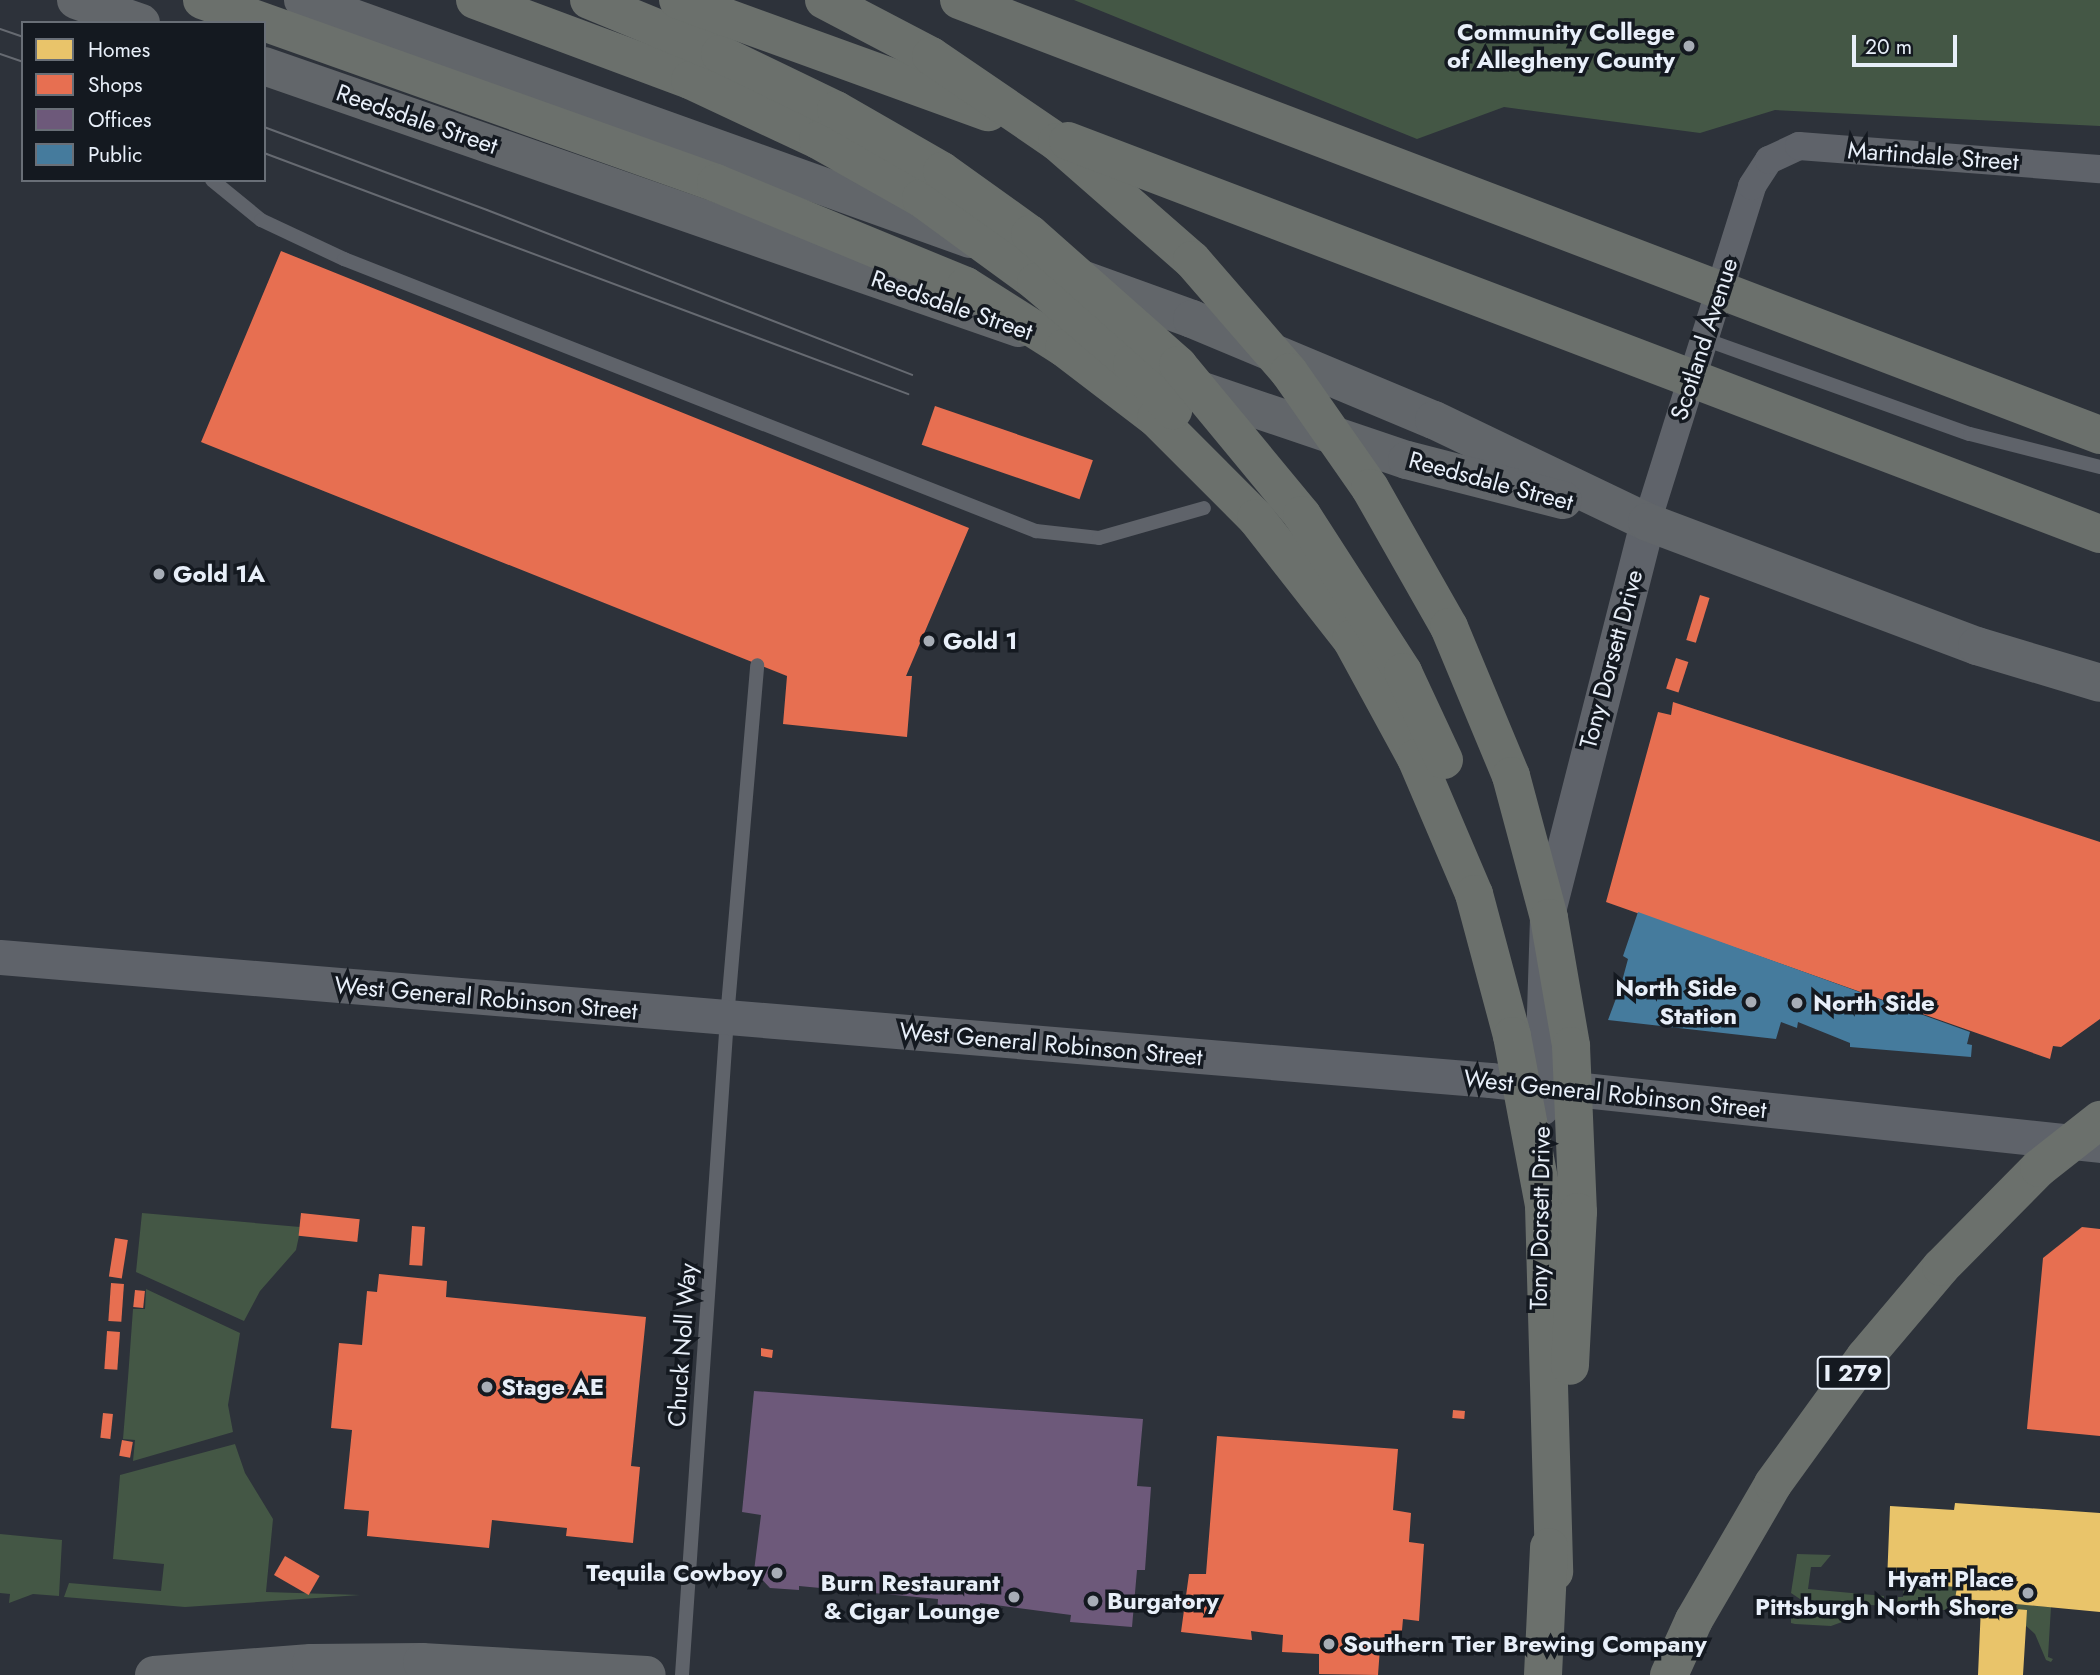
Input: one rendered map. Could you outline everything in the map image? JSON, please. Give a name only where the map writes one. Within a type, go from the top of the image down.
[{"type":"highway","points":[[202,0],[261,21]]},
{"type":"highway","points":[[475,0],[690,80],[818,140],[909,192],[1036,282],[1132,364],[1261,511],[1353,646],[1438,800],[1481,912],[1519,1044],[1550,1187]]},
{"type":"highway","points":[[589,0],[720,54],[813,98],[942,171],[1030,234],[1178,365],[1301,514],[1403,672],[1461,797],[1493,892],[1524,1031],[1550,1187],[1561,1319],[1543,1675]]},
{"type":"highway","points":[[678,0],[1150,171],[2100,534]]},
{"type":"highway","points":[[959,0],[2100,436]]},
{"type":"highway","points":[[835,6],[931,56],[1057,142],[1192,260],[1289,372],[1355,467],[1449,627],[1511,776],[1549,918],[1571,1046],[1578,1212],[1573,1336],[1554,1572],[1549,1675]]},
{"type":"highway","points":[[266,23],[716,183],[967,286],[1064,348],[1156,418],[1256,518],[1351,639],[1416,758],[1474,894],[1512,1037],[1544,1206],[1554,1572]]},
{"type":"highway","name":"I 279","points":[[1670,1675],[1693,1620],[1773,1484],[1865,1357],[1941,1267],[1980,1227],[2039,1168],[2100,1120]]},
{"type":"highway","name":"I 279","points":[[1670,1675],[1682,1648],[1759,1510],[1835,1399],[1916,1301],[2013,1196],[2100,1126]]},
{"type":"main road","name":"Reedsdale Street","points":[[303,0],[1192,319],[1434,420],[1647,522],[1977,646],[2100,683]]},
{"type":"main road","points":[[366,0],[572,96]]},
{"type":"main road","name":"Reedsdale Street","points":[[266,67],[1406,460],[1647,522]]},
{"type":"main road","points":[[154,1675],[311,1663],[422,1662],[647,1675]]},
{"type":"street","name":"Martindale Street","points":[[1769,160],[1782,151],[1808,147],[2100,169]]},
{"type":"street","name":"Scotland Avenue","points":[[1647,522],[1752,186],[1769,160]]},
{"type":"street","name":"Tony Dorsett Drive","points":[[1535,1675],[1541,1086],[1547,915],[1647,522]]},
{"type":"street","name":"West General Robinson Street","points":[[0,957],[1541,1086],[2100,1145]]},
{"type":"lane","points":[[214,182],[261,220],[345,259],[1036,531],[1099,537],[1204,508]]},
{"type":"lane","points":[[1704,339],[1970,434],[2100,467]]},
{"type":"lane","name":"Chuck Noll Way","points":[[682,1675],[727,1018],[757,665]]},
{"type":"green space","name":"Community College of Allegheny County","points":[[1074,0],[2100,0],[2100,126],[1775,110],[1700,133],[1504,107],[1417,139]]},
{"type":"green space","points":[[142,1213],[300,1227],[299,1236],[296,1250],[260,1291],[244,1321],[136,1272]]},
{"type":"green space","points":[[146,1289],[240,1333],[228,1405],[233,1432],[133,1461],[135,1440],[123,1439],[133,1309],[145,1309]]},
{"type":"green space","points":[[235,1444],[245,1473],[273,1519],[266,1592],[360,1595],[185,1607],[64,1597],[69,1583],[161,1591],[164,1564],[113,1559],[120,1475]]},
{"type":"green space","points":[[0,1534],[62,1540],[59,1596],[33,1594],[9,1603],[10,1594],[0,1593]]},
{"type":"green space","points":[[1797,1554],[1831,1555],[1821,1567],[1811,1567],[1808,1589],[1884,1596],[1883,1606],[1800,1599],[1791,1593]]},
{"type":"green space","points":[[1904,1583],[1957,1587],[1955,1599],[1966,1600],[1965,1611],[1897,1608],[1898,1597],[1903,1597]]},
{"type":"green space","points":[[2015,1604],[2051,1607],[2048,1657],[2053,1659],[2051,1662],[2046,1660],[2035,1634],[2025,1625],[2015,1609]]},
{"type":"green space","points":[[1791,1605],[1798,1609],[1864,1614],[1831,1626],[1795,1624],[1791,1623]]},
{"type":"building: Homes","name":"Hyatt Place Pittsburgh North Shore","points":[[1955,1503],[2100,1513],[2100,1612],[2015,1604],[2015,1609],[2027,1610],[2023,1675],[1978,1675],[1981,1606],[1995,1607],[1996,1601],[1955,1599],[1957,1587],[1887,1582],[1890,1506],[1954,1510]]},
{"type":"building: Shops","points":[[281,251],[969,528],[906,676],[912,676],[907,737],[783,724],[787,676],[201,442]]},
{"type":"building: Shops","points":[[935,406],[1093,460],[1080,499],[922,445]]},
{"type":"building: Shops","points":[[1700,595],[1710,598],[1696,643],[1686,640]]},
{"type":"building: Shops","points":[[1676,658],[1688,662],[1678,692],[1666,688]]},
{"type":"building: Shops","points":[[1673,702],[2100,842],[2100,1019],[2061,1047],[2053,1046],[2050,1059],[1606,902],[1658,712],[1671,715]]},
{"type":"building: Shops","points":[[301,1213],[360,1219],[357,1242],[299,1236]]},
{"type":"building: Shops","points":[[412,1226],[425,1227],[422,1266],[409,1265]]},
{"type":"building: Shops","points":[[2082,1227],[2100,1229],[2100,1436],[2027,1429],[2043,1258]]},
{"type":"building: Shops","points":[[115,1238],[128,1240],[122,1279],[109,1277]]},
{"type":"building: Shops","name":"Stage AE","points":[[379,1274],[447,1281],[446,1297],[646,1317],[631,1466],[640,1467],[633,1543],[566,1536],[567,1528],[492,1520],[489,1548],[367,1536],[369,1511],[344,1509],[352,1430],[331,1428],[339,1343],[362,1345],[367,1291],[377,1292]]},
{"type":"building: Shops","points":[[111,1283],[124,1284],[121,1322],[108,1321]]},
{"type":"building: Shops","points":[[135,1290],[145,1291],[143,1308],[133,1307]]},
{"type":"building: Shops","points":[[107,1331],[120,1332],[117,1370],[104,1369]]},
{"type":"building: Shops","points":[[761,1348],[773,1350],[772,1358],[761,1356]]},
{"type":"building: Shops","points":[[1453,1410],[1465,1411],[1464,1419],[1452,1418]]},
{"type":"building: Shops","points":[[103,1413],[113,1414],[110,1439],[100,1438]]},
{"type":"building: Shops","points":[[1217,1436],[1398,1449],[1393,1510],[1411,1513],[1409,1542],[1424,1544],[1419,1621],[1403,1619],[1400,1653],[1380,1648],[1378,1675],[1319,1674],[1319,1654],[1282,1652],[1283,1635],[1251,1631],[1252,1640],[1181,1632],[1189,1574],[1206,1574]]},
{"type":"building: Shops","points":[[122,1440],[133,1442],[130,1458],[119,1456]]},
{"type":"building: Shops","points":[[285,1556],[320,1576],[309,1595],[274,1575]]},
{"type":"building: Offices","points":[[754,1391],[1143,1419],[1137,1486],[1151,1487],[1145,1570],[1137,1570],[1132,1627],[1070,1622],[1071,1615],[980,1603],[978,1618],[937,1614],[938,1599],[799,1586],[799,1590],[770,1588],[754,1571],[761,1515],[742,1512]]},
{"type":"building: Public","name":"North Side Station","points":[[1638,912],[1970,1032],[1967,1044],[1972,1045],[1971,1057],[1850,1047],[1850,1043],[1798,1022],[1797,1028],[1781,1022],[1776,1039],[1608,1020],[1621,985],[1628,959],[1623,956]]},
{"type":"tram line","points":[[0,29],[21,36]]},
{"type":"tram line","points":[[0,54],[21,61]]},
{"type":"tram line","points":[[266,128],[487,210],[912,375]]},
{"type":"tram line","points":[[266,154],[908,394]]},
{"type":"place","name":"Community College of Allegheny County","points":[[1689,46]]},
{"type":"place","name":"Gold 1A","points":[[159,574]]},
{"type":"place","name":"Gold 1","points":[[929,641]]},
{"type":"place","name":"North Side Station","points":[[1751,1002]]},
{"type":"place","name":"North Side","points":[[1797,1003]]},
{"type":"place","name":"Stage AE","points":[[487,1387]]},
{"type":"place","name":"Tequila Cowboy","points":[[777,1573]]},
{"type":"place","name":"Hyatt Place Pittsburgh North Shore","points":[[2028,1593]]},
{"type":"place","name":"Burn Restaurant & Cigar Lounge","points":[[1014,1597]]},
{"type":"place","name":"Burgatory","points":[[1093,1601]]},
{"type":"place","name":"Southern Tier Brewing Company","points":[[1329,1644]]}]
